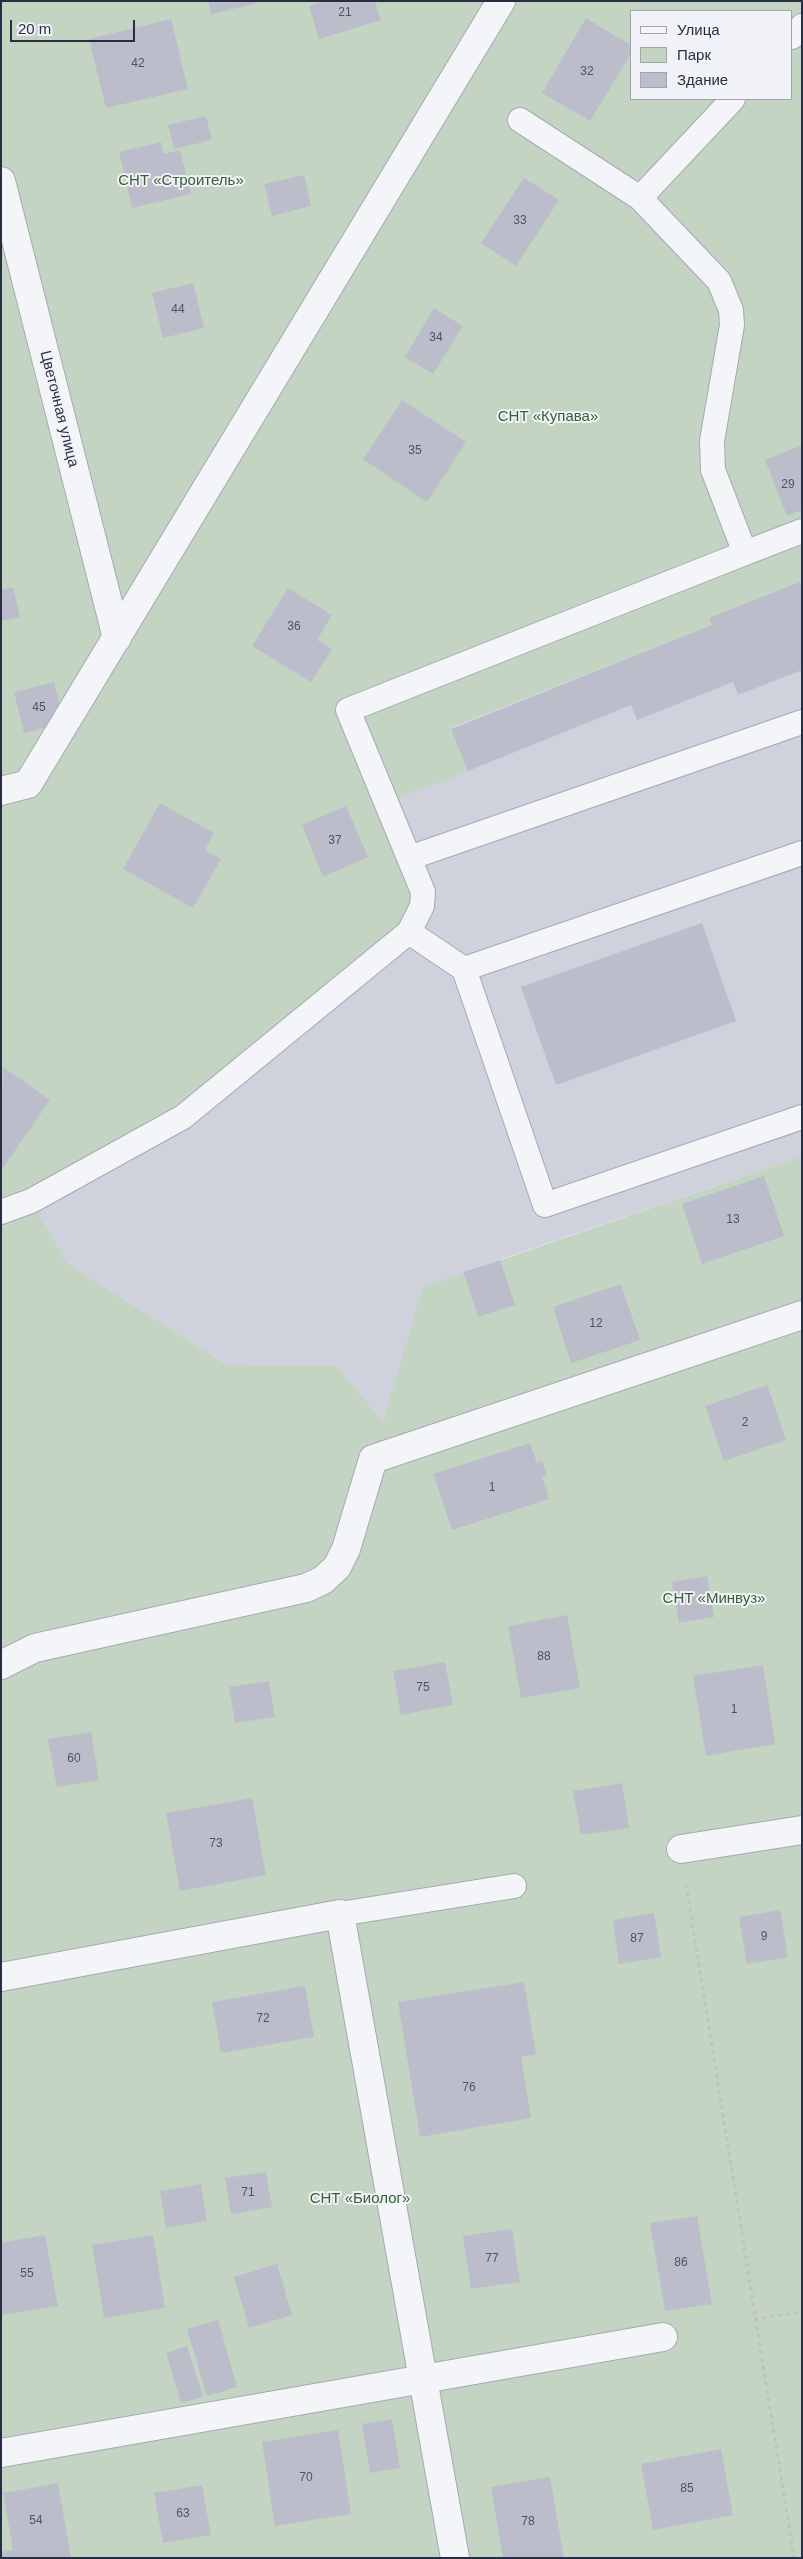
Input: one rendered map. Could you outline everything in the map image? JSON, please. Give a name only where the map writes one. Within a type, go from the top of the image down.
[{"type":"street","points":[[1,791],[28,784],[501,1]]},
{"type":"street","name":"Цветочная улица","points":[[1,181],[117,638]]},
{"type":"street","points":[[1,1665],[35,1648],[306,1588],[323,1580],[337,1567],[346,1549],[372,1459],[802,1315]]},
{"type":"street","points":[[681,1849],[802,1830]]},
{"type":"street","points":[[1,1977],[340,1914],[455,2558]]},
{"type":"street","points":[[1,2453],[424,2377],[662,2337]]},
{"type":"lane","points":[[793,35],[802,26]]},
{"type":"lane","points":[[640,198],[732,100]]},
{"type":"lane","points":[[520,120],[640,198],[719,281],[732,310],[732,324],[712,441],[712,470],[745,553]]},
{"type":"lane","points":[[1,1212],[31,1201],[183,1117],[409,932],[422,906],[423,892],[348,710],[802,531]]},
{"type":"lane","points":[[409,858],[802,722]]},
{"type":"lane","points":[[464,969],[802,853]]},
{"type":"lane","points":[[409,932],[464,969],[545,1205],[802,1117]]},
{"type":"lane","points":[[340,1914],[514,1886]]},
{"type":"path","points":[[681,1849],[754,2319],[794,2558]]},
{"type":"path","points":[[754,2319],[802,2312]]},
{"type":"shaded area","points":[[802,581],[802,1156],[463,1272],[383,1423],[337,1366],[227,1365],[68,1264],[31,1201],[386,803],[467,771],[451,729],[711,625],[709,618]]},
{"type":"green space","points":[[1,1],[802,1],[802,581],[709,618],[712,625],[451,728],[468,771],[387,803],[422,906],[183,1117],[31,1201],[68,1264],[227,1365],[337,1366],[383,1422],[423,1287],[802,1156],[802,2558],[1,2558]]},
{"type":"building","points":[[208,1],[254,1],[255,4],[211,14]]},
{"type":"building","points":[[325,1],[375,1],[381,20],[319,39],[309,6]]},
{"type":"building","points":[[586,18],[630,45],[630,55],[590,121],[542,93]]},
{"type":"building","points":[[171,19],[188,89],[106,108],[89,39]]},
{"type":"building","points":[[206,116],[212,140],[174,149],[168,125]]},
{"type":"building","points":[[161,142],[164,154],[180,150],[191,194],[132,208],[119,152]]},
{"type":"building","points":[[304,175],[311,206],[272,216],[264,184]]},
{"type":"building","points":[[524,178],[559,200],[516,266],[481,243]]},
{"type":"building","points":[[193,283],[204,328],[163,338],[152,293]]},
{"type":"building","points":[[434,308],[463,326],[433,374],[405,357]]},
{"type":"building","points":[[402,400],[466,442],[427,502],[363,459]]},
{"type":"building","points":[[802,445],[802,510],[787,516],[765,460]]},
{"type":"building","points":[[802,581],[802,670],[738,695],[733,682],[637,720],[631,705],[468,771],[451,729],[712,625],[709,618]]},
{"type":"building","points":[[13,587],[20,617],[1,621],[1,590]]},
{"type":"building","points":[[288,588],[332,615],[317,640],[332,649],[311,682],[252,646]]},
{"type":"building","points":[[54,682],[64,723],[24,733],[14,692]]},
{"type":"building","points":[[160,803],[214,833],[205,850],[221,859],[193,908],[123,869]]},
{"type":"building","points":[[346,806],[368,857],[323,877],[302,825]]},
{"type":"building","points":[[702,923],[736,1021],[556,1085],[521,987]]},
{"type":"building","points":[[3,1067],[50,1100],[3,1168],[1,1167]]},
{"type":"building","points":[[764,1176],[784,1236],[702,1264],[682,1204]]},
{"type":"building","points":[[500,1260],[515,1305],[478,1317],[463,1272]]},
{"type":"building","points":[[621,1284],[640,1340],[571,1363],[553,1307]]},
{"type":"building","points":[[767,1385],[786,1440],[724,1461],[705,1406]]},
{"type":"building","points":[[530,1443],[537,1463],[542,1461],[547,1475],[542,1477],[549,1499],[452,1530],[433,1474]]},
{"type":"building","points":[[707,1576],[714,1617],[679,1623],[672,1582]]},
{"type":"building","points":[[567,1615],[580,1688],[521,1698],[508,1626]]},
{"type":"building","points":[[445,1662],[453,1705],[401,1715],[393,1671]]},
{"type":"building","points":[[763,1665],[775,1744],[706,1756],[693,1676]]},
{"type":"building","points":[[269,1681],[275,1717],[235,1723],[229,1687]]},
{"type":"building","points":[[91,1732],[99,1780],[57,1787],[48,1739]]},
{"type":"building","points":[[622,1783],[629,1828],[581,1835],[573,1791]]},
{"type":"building","points":[[252,1798],[266,1875],[180,1891],[166,1813]]},
{"type":"building","points":[[780,1910],[788,1957],[747,1964],[739,1917]]},
{"type":"building","points":[[654,1913],[661,1957],[619,1964],[613,1920]]},
{"type":"building","points":[[524,1982],[536,2054],[521,2057],[531,2118],[420,2137],[398,2002]]},
{"type":"building","points":[[305,1986],[314,2037],[221,2053],[212,2002]]},
{"type":"building","points":[[266,2172],[272,2207],[231,2214],[225,2178]]},
{"type":"building","points":[[201,2184],[207,2221],[166,2228],[160,2191]]},
{"type":"building","points":[[697,2216],[712,2304],[665,2311],[650,2223]]},
{"type":"building","points":[[512,2229],[520,2282],[471,2289],[463,2236]]},
{"type":"building","points":[[45,2235],[58,2306],[1,2315],[1,2243]]},
{"type":"building","points":[[153,2235],[165,2308],[104,2318],[92,2245]]},
{"type":"building","points":[[277,2264],[292,2315],[249,2328],[234,2277]]},
{"type":"building","points":[[218,2320],[237,2387],[207,2396],[187,2329]]},
{"type":"building","points":[[187,2346],[203,2397],[181,2403],[166,2353]]},
{"type":"building","points":[[392,2419],[400,2468],[370,2473],[362,2424]]},
{"type":"building","points":[[338,2430],[351,2514],[275,2526],[262,2442]]},
{"type":"building","points":[[721,2449],[733,2515],[653,2530],[641,2464]]},
{"type":"building","points":[[550,2477],[564,2558],[503,2558],[491,2487]]},
{"type":"building","points":[[58,2483],[71,2558],[1,2558],[1,2552],[13,2550],[3,2493]]},
{"type":"building","points":[[202,2485],[211,2535],[163,2543],[154,2493]]},
{"type":"park label","name":"СНТ «Строитель»","points":[[181,181]]},
{"type":"park label","name":"СНТ «Купава»","points":[[548,417]]},
{"type":"park label","name":"СНТ «Минвуз»","points":[[714,1599]]},
{"type":"park label","name":"СНТ «Биолог»","points":[[360,2199]]}]
